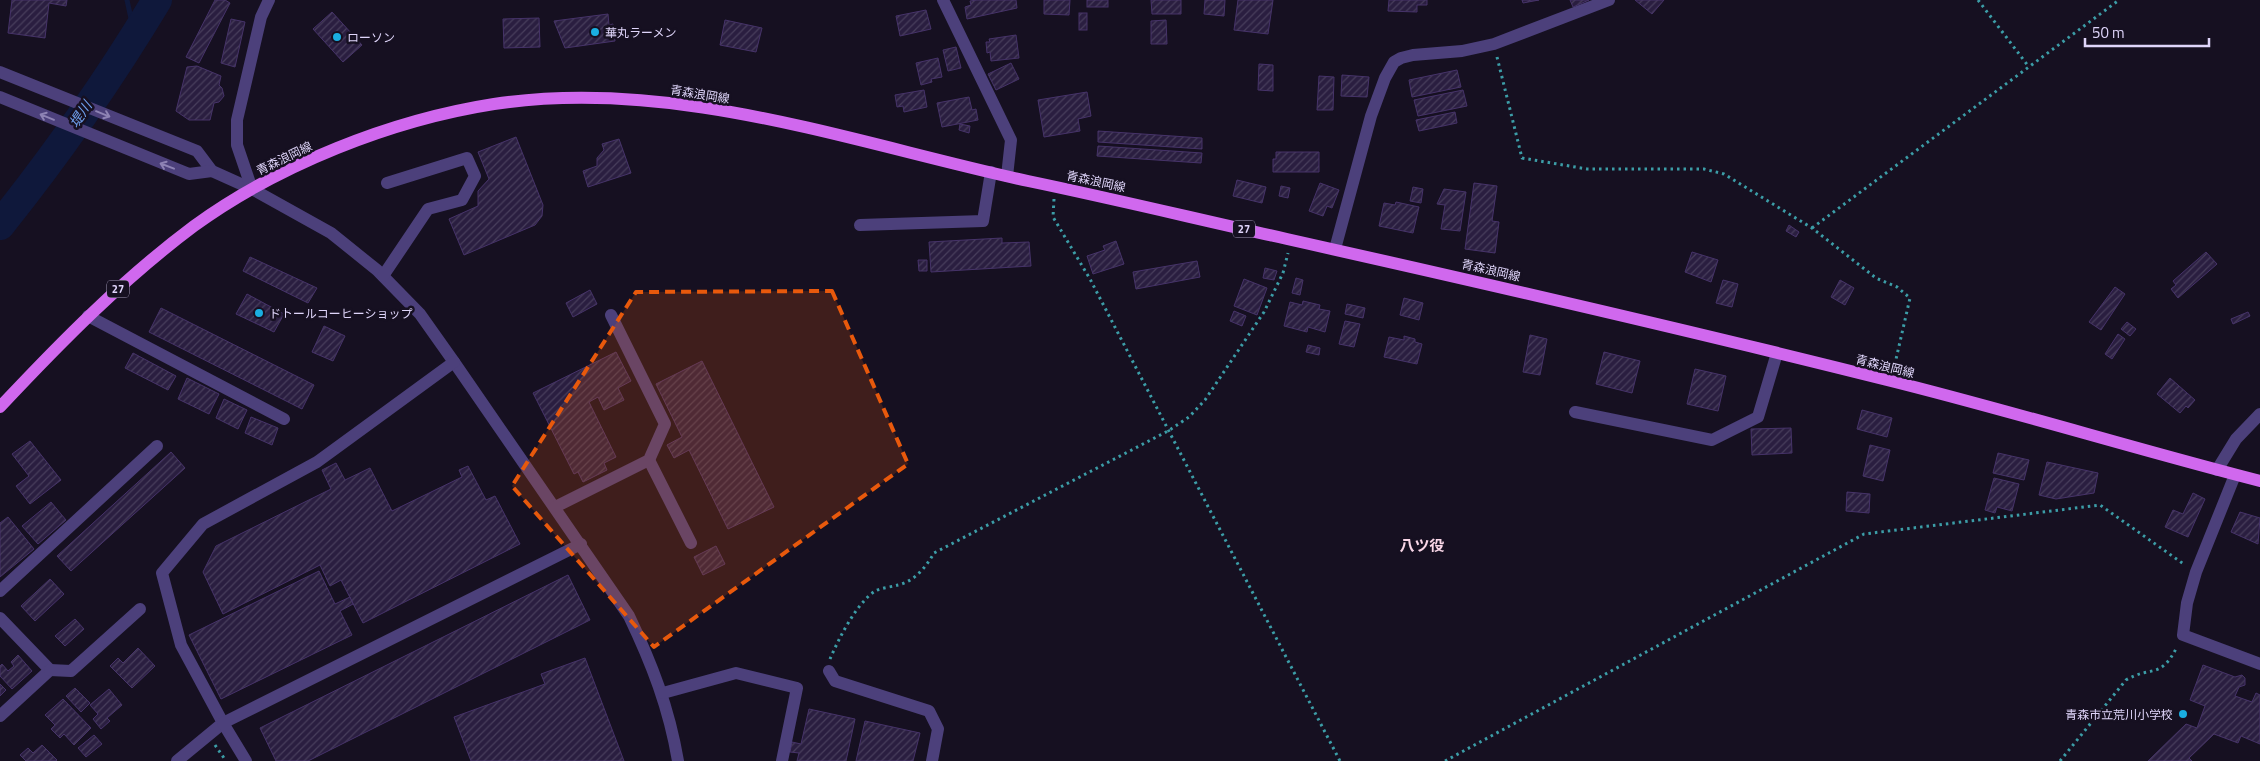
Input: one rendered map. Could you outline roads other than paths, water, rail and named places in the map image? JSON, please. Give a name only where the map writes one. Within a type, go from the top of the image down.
[{"type":"main road","name":"青森浪岡線","points":[[0,407],[88,316],[145,265],[190,230],[252,189],[328,152],[399,127],[491,105],[578,97],[669,102],[806,128],[1007,176],[1540,295],[1891,381],[2260,481]]},
{"type":"street","points":[[252,189],[237,145],[237,120],[261,17],[269,0]]},
{"type":"street","points":[[943,0],[1011,140],[1007,176]]},
{"type":"street","points":[[1334,249],[1364,138],[1385,78],[1394,62],[1413,55],[1462,51],[1494,44],[1609,0]]},
{"type":"street","points":[[0,72],[198,151],[212,171],[252,189],[331,233],[383,276],[420,314],[581,544],[629,616],[649,657],[663,693],[678,761]]},
{"type":"street","points":[[0,97],[189,174],[212,171]]},
{"type":"street","points":[[383,276],[428,209],[462,200],[475,176],[467,158],[387,183]]},
{"type":"street","points":[[860,225],[983,221],[991,172]]},
{"type":"street","points":[[555,507],[649,460],[664,424],[611,315]]},
{"type":"street","points":[[88,316],[284,420]]},
{"type":"street","points":[[1575,412],[1712,440],[1758,417],[1776,353]]},
{"type":"street","points":[[246,761],[222,723],[181,645],[162,573],[203,524],[317,462],[454,362]]},
{"type":"street","points":[[2217,470],[2236,439],[2260,414]]},
{"type":"street","points":[[0,591],[157,446]]},
{"type":"street","points":[[649,460],[691,543]]},
{"type":"street","points":[[2235,475],[2196,572],[2182,635],[2260,664]]},
{"type":"street","points":[[177,761],[222,723],[581,544]]},
{"type":"street","points":[[0,618],[50,670],[70,671],[140,609]]},
{"type":"street","points":[[0,716],[50,670]]},
{"type":"street","points":[[828,671],[835,681],[929,711],[938,729],[932,761]]},
{"type":"street","points":[[663,693],[736,673],[798,688],[782,761]]},
{"type":"waterway","points":[[127,0],[135,37]]},
{"type":"waterway","name":"堤川","points":[[0,225],[82,115],[121,58],[157,0]]},
{"type":"place","name":"華丸ラーメン","points":[[595,32]]},
{"type":"place","name":"ローソン","points":[[337,37]]},
{"type":"place","name":"ドトールコーヒーショップ","points":[[259,313]]},
{"type":"place","name":"青森市立荒川小学校","points":[[2183,714]]},
{"type":"district","name":"八ツ役","points":[[1422,545]]}]
